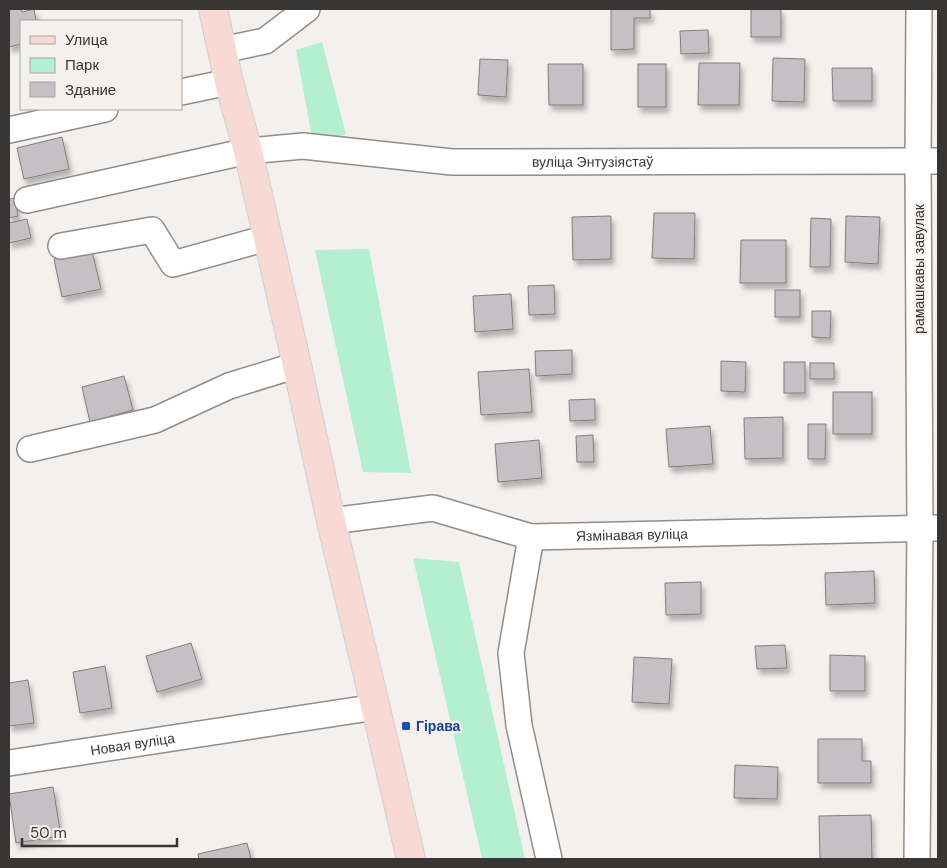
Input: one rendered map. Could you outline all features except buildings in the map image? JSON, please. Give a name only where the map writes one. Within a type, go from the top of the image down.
[{"type":"main road","points":[[213,9],[229,82],[248,151],[331,521],[411,859]]},
{"type":"street","points":[[222,50],[265,41],[307,9]]},
{"type":"street","name":"рамашкавы завулак","points":[[917,859],[929,528],[928,161],[919,9]]},
{"type":"street","points":[[182,92],[229,82]]},
{"type":"street","points":[[9,130],[100,110]]},
{"type":"street","name":"вуліца Энтузіястаў","points":[[27,200],[248,151],[303,146],[452,162],[928,161]]},
{"type":"street","points":[[61,246],[152,230],[173,264],[268,238]]},
{"type":"street","points":[[30,449],[155,420],[229,386],[297,365]]},
{"type":"street","name":"Язмінавая вуліца","points":[[331,521],[433,508],[531,536],[929,528]]},
{"type":"street","points":[[531,536],[511,653],[518,725],[549,859]]},
{"type":"street","name":"Новая вуліца","points":[[9,763],[376,708]]},
{"type":"green space","points":[[322,42],[346,134],[313,143],[296,50]]},
{"type":"green space","points":[[369,249],[411,473],[363,472],[315,250]]},
{"type":"green space","points":[[413,558],[459,562],[525,859],[482,859]]},
{"type":"place","name":"Гірава","points":[[406,726]]}]
